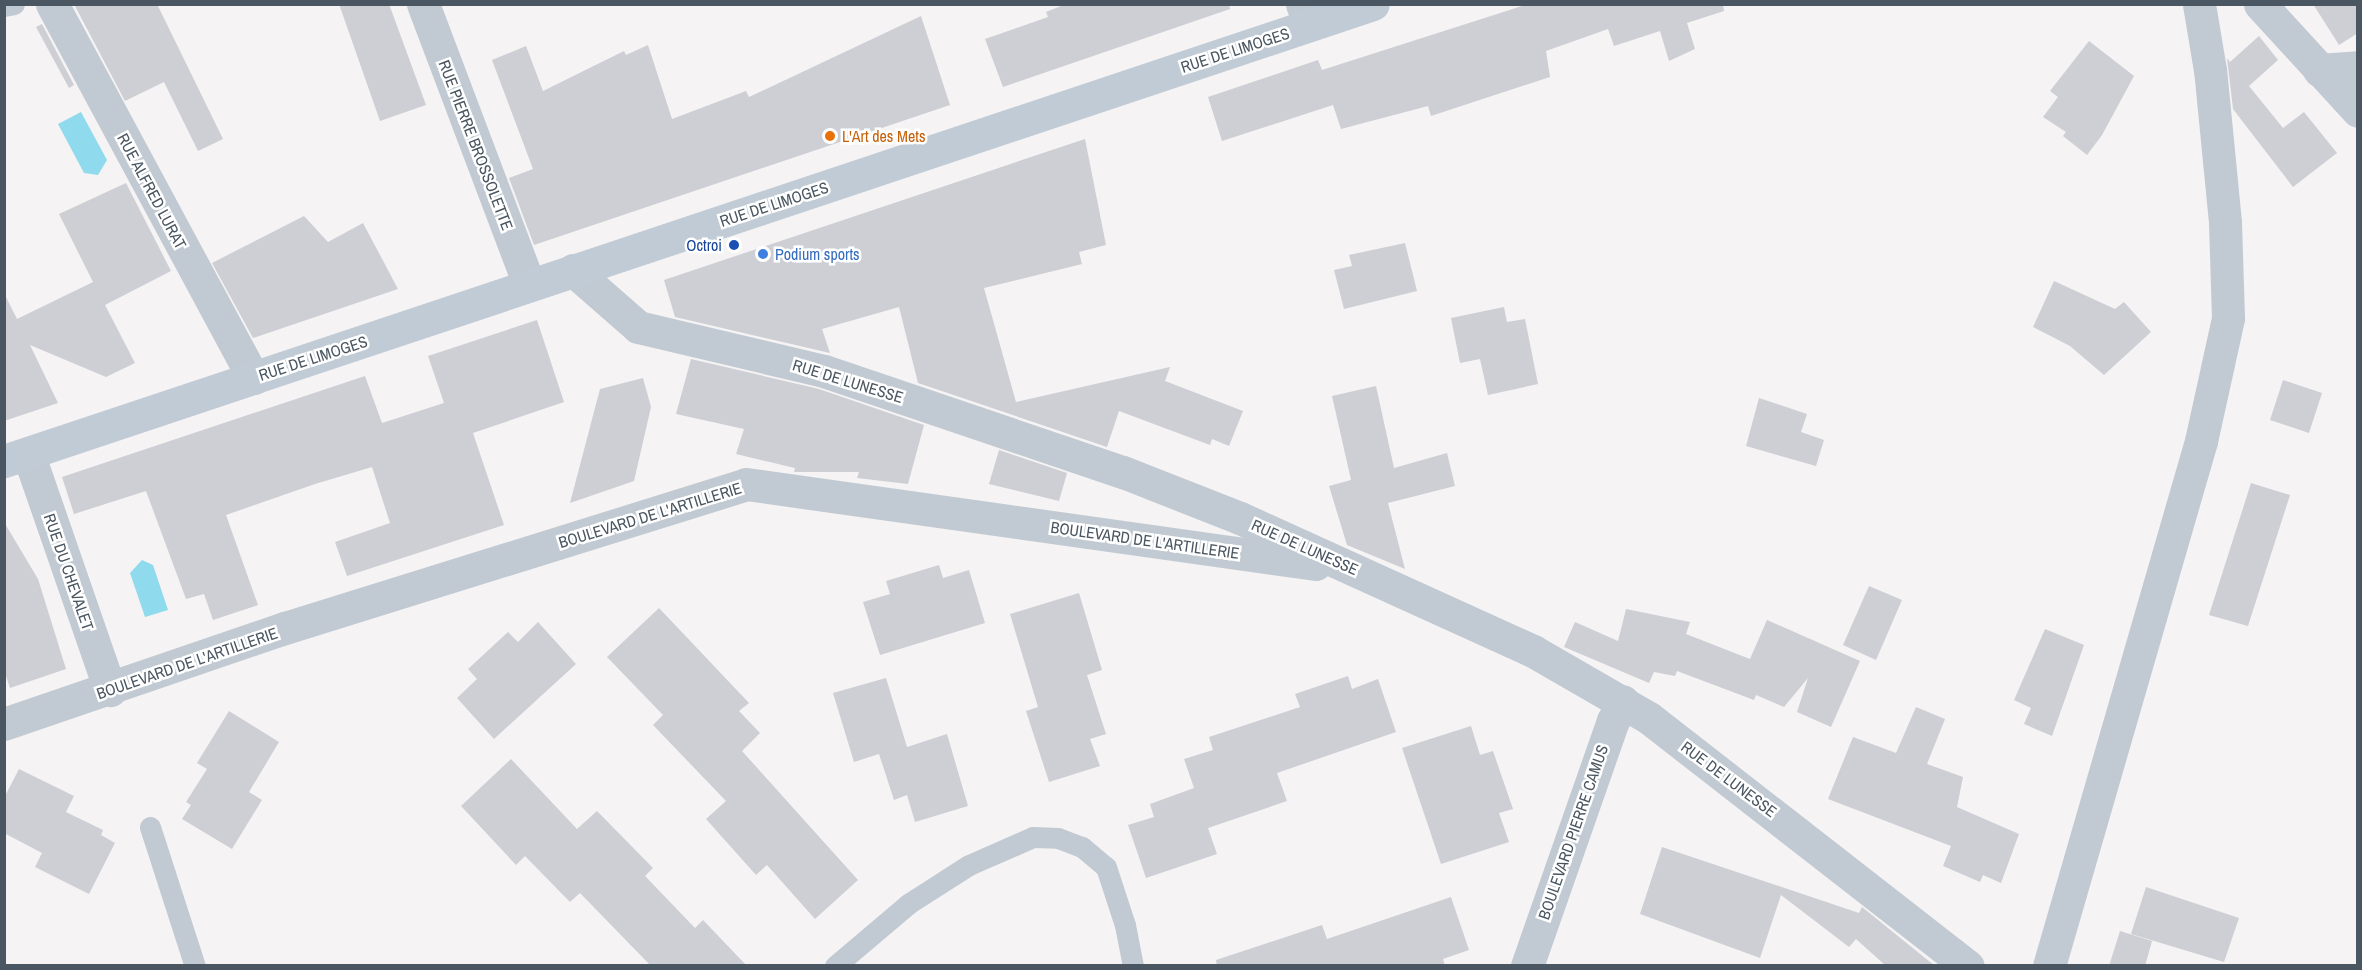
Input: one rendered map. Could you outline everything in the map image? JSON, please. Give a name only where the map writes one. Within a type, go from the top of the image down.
[{"type":"main road","name":"RUE DE LIMOGES","points":[[16,457],[573,270],[1306,15],[1373,4]]},
{"type":"street","name":"RUE ALFRED LURAT","points":[[52,4],[253,378]]},
{"type":"street","name":"RUE PIERRE BROSSOLETTE","points":[[423,4],[529,285]]},
{"type":"street","points":[[2049,966],[2201,441],[2228,318],[2224,210],[2210,70],[2199,4]]},
{"type":"street","points":[[2260,4],[2358,111]]},
{"type":"street","points":[[2319,70],[2358,66]]},
{"type":"street","name":"RUE DE LUNESSE","points":[[573,270],[638,327],[846,378],[1123,472],[1240,518],[1533,651],[1623,701],[1968,966]]},
{"type":"street","name":"RUE DU CHEVALET","points":[[16,457],[110,690]]},
{"type":"street","name":"BOULEVARD DE L'ARTILLERIE","points":[[4,724],[110,690],[285,628],[746,484],[1354,569]]},
{"type":"street","name":"BOULEVARD PIERRE CAMUS","points":[[1527,966],[1613,721],[1623,701]]},
{"type":"lane","points":[[4,6],[14,4]]},
{"type":"lane","points":[[150,827],[195,966]]},
{"type":"lane","points":[[835,966],[916,899],[969,865],[1033,837],[1059,838],[1082,847],[1106,867],[1125,925],[1133,966]]},
{"type":"water","points":[[81,112],[107,160],[98,175],[84,173],[58,124]]},
{"type":"water","points":[[142,560],[153,565],[168,610],[145,617],[130,573]]},
{"type":"building","points":[[78,4],[157,4],[223,139],[198,151],[164,82],[125,101],[75,6]]},
{"type":"building","points":[[339,4],[389,4],[426,105],[380,121]]},
{"type":"building","points":[[1066,4],[1229,4],[1230,9],[1003,87],[985,39],[1048,17],[1046,12]]},
{"type":"building","points":[[1528,4],[1723,4],[1724,11],[1687,23],[1695,49],[1669,61],[1660,31],[1614,46],[1608,29],[1546,51],[1550,77],[1431,116],[1428,106],[1341,129],[1333,105],[1222,141],[1208,97],[1318,60],[1322,70]]},
{"type":"building","points":[[2313,4],[2358,4],[2358,33],[2339,45]]},
{"type":"building","points":[[921,16],[950,105],[534,245],[509,178],[533,169],[492,60],[526,46],[543,91],[624,51],[626,55],[648,45],[672,119],[746,91],[749,97]]},
{"type":"building","points":[[42,24],[74,85],[69,88],[36,27]]},
{"type":"building","points":[[2259,36],[2278,60],[2249,86],[2283,128],[2304,112],[2337,153],[2293,187],[2233,109],[2227,58],[2230,62]]},
{"type":"building","points":[[2089,41],[2134,76],[2102,135],[2087,155],[2063,136],[2066,132],[2043,117],[2058,97],[2050,91]]},
{"type":"building","points":[[1085,139],[1106,245],[1079,252],[1082,264],[984,288],[1016,402],[1170,367],[1165,381],[1243,411],[1229,446],[1212,439],[1210,445],[1119,411],[1107,447],[918,383],[899,307],[822,329],[830,353],[675,317],[664,280]]},
{"type":"building","points":[[126,183],[171,271],[105,305],[135,363],[106,377],[30,345],[58,403],[4,421],[4,293],[17,319],[93,282],[59,214]]},
{"type":"building","points":[[304,216],[328,242],[363,223],[398,289],[253,338],[212,263]]},
{"type":"building","points":[[1405,243],[1417,291],[1344,309],[1334,270],[1352,266],[1349,255]]},
{"type":"building","points":[[2054,281],[2115,309],[2124,302],[2151,332],[2104,375],[2070,346],[2033,327]]},
{"type":"building","points":[[1504,307],[1507,322],[1525,319],[1538,384],[1488,395],[1480,359],[1460,363],[1451,318]]},
{"type":"building","points":[[537,320],[564,402],[473,433],[504,525],[347,576],[335,542],[390,523],[372,467],[315,484],[226,515],[258,605],[213,620],[204,594],[186,599],[146,491],[74,514],[62,477],[365,376],[382,423],[444,403],[428,356]]},
{"type":"building","points":[[691,359],[819,389],[924,425],[908,484],[857,478],[859,472],[794,472],[795,468],[736,454],[744,429],[676,414]]},
{"type":"building","points":[[643,378],[651,407],[634,481],[570,503],[600,389]]},
{"type":"building","points":[[2283,380],[2322,393],[2309,433],[2270,420]]},
{"type":"building","points":[[1376,386],[1394,468],[1447,453],[1455,486],[1388,503],[1405,569],[1347,545],[1329,486],[1351,480],[1332,396]]},
{"type":"building","points":[[1759,398],[1807,414],[1801,432],[1824,440],[1816,466],[1746,446]]},
{"type":"building","points":[[999,450],[1067,473],[1059,501],[989,484]]},
{"type":"building","points":[[2251,483],[2290,495],[2248,626],[2209,615]]},
{"type":"building","points":[[4,522],[38,579],[66,669],[10,688],[4,670]]},
{"type":"building","points":[[939,565],[943,578],[969,570],[985,623],[880,655],[863,602],[890,594],[886,581]]},
{"type":"building","points":[[1869,586],[1902,600],[1876,660],[1843,645]]},
{"type":"building","points":[[1079,593],[1102,670],[1087,675],[1106,734],[1090,739],[1100,766],[1049,782],[1026,711],[1038,707],[1010,614]]},
{"type":"building","points":[[659,608],[749,703],[739,711],[760,733],[742,751],[858,880],[815,919],[767,865],[756,875],[706,819],[726,801],[653,725],[663,715],[607,657]]},
{"type":"building","points":[[1626,609],[1690,622],[1686,634],[1750,659],[1767,620],[1860,661],[1831,727],[1797,712],[1808,678],[1784,707],[1756,695],[1754,700],[1677,671],[1675,676],[1654,672],[1649,683],[1564,647],[1575,622],[1618,641]]},
{"type":"building","points":[[538,622],[576,664],[494,739],[457,698],[477,679],[468,669],[508,632],[518,642]]},
{"type":"building","points":[[2045,629],[2084,645],[2052,736],[2024,724],[2031,708],[2014,700]]},
{"type":"building","points":[[1348,676],[1352,689],[1378,679],[1396,732],[1277,773],[1287,801],[1208,828],[1217,854],[1146,878],[1128,825],[1154,817],[1150,804],[1194,788],[1184,759],[1213,750],[1209,737],[1300,707],[1295,694]]},
{"type":"building","points":[[886,678],[907,747],[947,734],[968,806],[915,822],[907,795],[894,800],[879,754],[854,762],[833,693]]},
{"type":"building","points":[[1916,707],[1945,719],[1927,764],[1963,777],[1957,807],[2019,834],[2001,883],[1983,875],[1980,882],[1943,866],[1951,846],[1828,799],[1853,737],[1896,753]]},
{"type":"building","points":[[229,711],[279,742],[249,792],[262,800],[232,849],[182,819],[191,805],[186,802],[207,769],[197,763]]},
{"type":"building","points":[[1471,726],[1480,755],[1493,751],[1513,809],[1499,813],[1509,842],[1441,864],[1402,748]]},
{"type":"building","points":[[511,759],[577,829],[597,811],[653,868],[645,876],[695,928],[703,920],[747,966],[651,966],[580,893],[570,902],[525,856],[516,865],[461,806]]},
{"type":"building","points":[[19,769],[74,796],[66,812],[103,830],[101,835],[115,843],[89,894],[35,867],[42,853],[4,833],[4,798]]},
{"type":"building","points":[[1662,847],[1859,913],[1862,907],[1935,966],[1886,966],[1856,939],[1849,947],[1781,895],[1760,958],[1640,914]]},
{"type":"building","points":[[2146,887],[2239,918],[2224,962],[2131,934]]},
{"type":"building","points":[[1451,897],[1469,950],[1443,959],[1445,966],[1217,966],[1216,960],[1322,925],[1327,939]]},
{"type":"building","points":[[2120,931],[2152,941],[2145,966],[2109,966]]},
{"type":"place","name":"L'Art des Mets","points":[[830,136]]},
{"type":"place","name":"Octroi","points":[[734,245]]},
{"type":"place","name":"Podium sports","points":[[763,254]]}]
